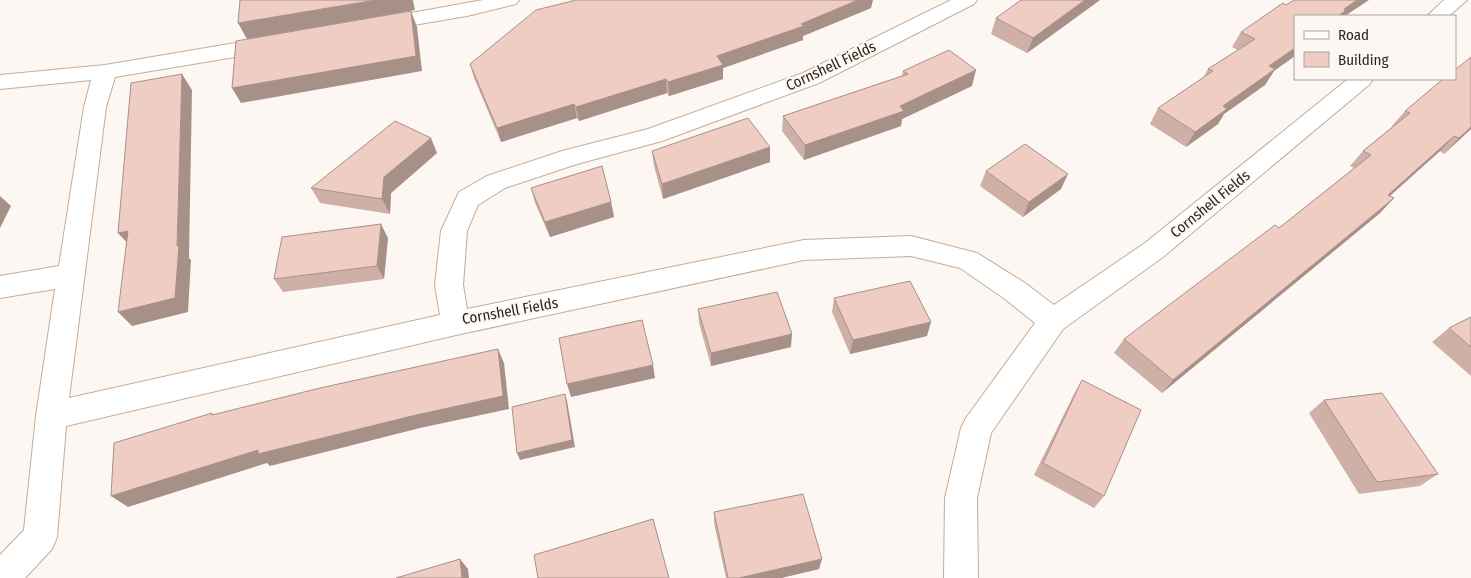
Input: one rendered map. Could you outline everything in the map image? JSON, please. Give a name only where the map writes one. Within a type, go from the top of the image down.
[{"type":"street","points":[[360,28],[467,10],[509,0]]},
{"type":"street","name":"Cornshell Fields","points":[[968,0],[811,78],[654,135],[571,157],[496,182],[468,199],[454,231],[449,284],[456,323],[804,250],[910,246],[968,260],[1015,291],[1053,321]]},
{"type":"street","points":[[1438,15],[1457,0]]},
{"type":"street","points":[[0,82],[105,72],[291,40]]},
{"type":"street","points":[[2,578],[40,538],[51,416],[95,107],[105,72]]},
{"type":"street","name":"Cornshell Fields","points":[[961,578],[961,498],[977,428],[1053,321],[1154,250],[1361,80]]},
{"type":"street","points":[[0,287],[72,275]]},
{"type":"street","points":[[51,416],[456,323]]},
{"type":"building","points":[[240,0],[376,0],[238,23]]},
{"type":"building","points":[[576,0],[858,0],[801,24],[804,26],[717,56],[723,65],[668,82],[666,79],[576,107],[574,104],[497,128],[470,64],[536,10]]},
{"type":"building","points":[[1021,0],[1085,0],[1033,38],[996,18]]},
{"type":"building","points":[[1294,0],[1357,0],[1344,9],[1345,11],[1339,15],[1294,15],[1294,49],[1269,66],[1275,69],[1223,106],[1227,109],[1195,132],[1158,108],[1213,71],[1208,69],[1255,39],[1241,32],[1283,3],[1286,5]]},
{"type":"building","points":[[411,11],[416,56],[232,88],[236,41]]},
{"type":"building","points":[[949,50],[976,70],[900,106],[904,111],[805,145],[783,116],[908,74],[903,71]]},
{"type":"building","points":[[1471,57],[1471,127],[1459,138],[1454,136],[1388,195],[1394,198],[1173,380],[1124,339],[1275,225],[1279,228],[1371,155],[1363,151],[1410,113],[1405,111],[1442,80],[1456,80],[1456,69]]},
{"type":"building","points":[[182,74],[177,246],[179,245],[175,298],[118,312],[128,231],[118,233],[131,83]]},
{"type":"building","points":[[748,118],[770,147],[662,184],[652,151]]},
{"type":"building","points":[[395,121],[431,138],[384,177],[382,199],[311,188]]},
{"type":"building","points":[[1025,144],[1068,174],[1029,202],[986,171]]},
{"type":"building","points":[[602,166],[611,202],[545,222],[531,188]]},
{"type":"building","points":[[381,224],[377,266],[274,279],[282,237]]},
{"type":"building","points":[[910,281],[931,322],[853,340],[834,298]]},
{"type":"building","points":[[777,292],[792,334],[711,353],[698,309]]},
{"type":"building","points":[[1471,317],[1471,347],[1449,328]]},
{"type":"building","points":[[642,320],[653,365],[567,384],[559,338]]},
{"type":"building","points":[[498,349],[503,396],[412,416],[258,454],[258,450],[111,496],[114,443],[212,413],[212,415],[320,388]]},
{"type":"building","points":[[1082,380],[1141,410],[1104,496],[1043,463]]},
{"type":"building","points":[[1382,393],[1438,474],[1377,482],[1324,400]]},
{"type":"building","points":[[565,394],[572,440],[517,453],[512,407]]},
{"type":"building","points":[[803,494],[822,559],[739,578],[728,578],[714,512]]},
{"type":"building","points":[[653,519],[669,578],[538,578],[534,555]]},
{"type":"building","points":[[460,559],[462,578],[396,578]]}]
